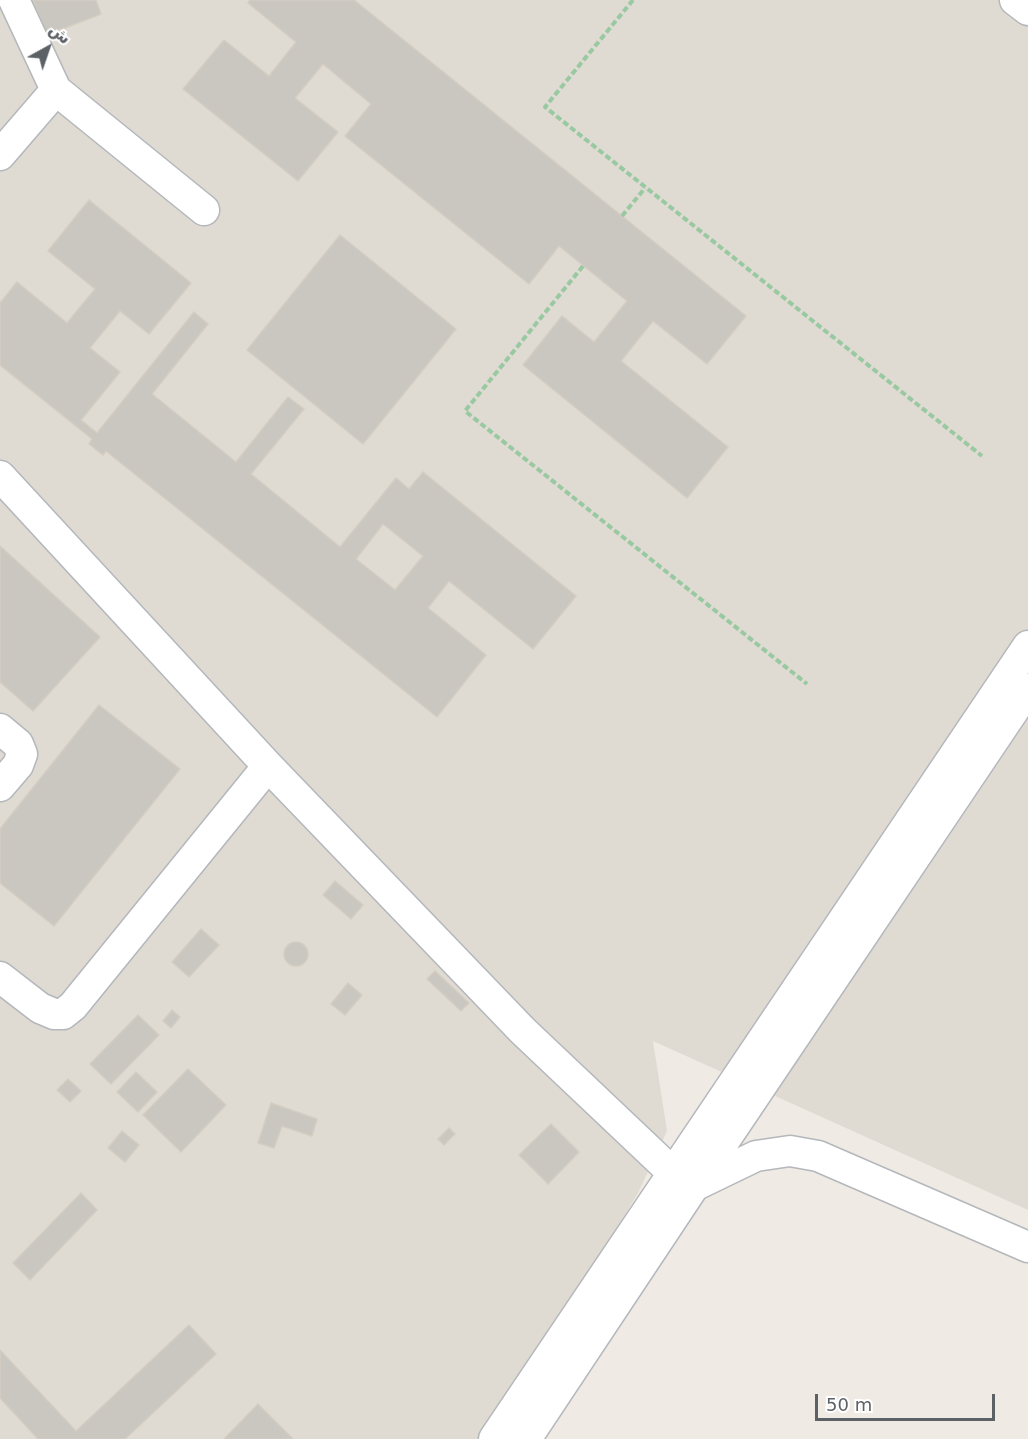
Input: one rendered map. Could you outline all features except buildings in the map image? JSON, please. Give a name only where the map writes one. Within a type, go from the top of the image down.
[{"type":"street","points":[[14,0],[56,90],[204,210]]},
{"type":"street","points":[[1015,0],[1028,10]]},
{"type":"street","points":[[0,155],[56,90]]},
{"type":"street","points":[[0,476],[268,766],[523,1032],[683,1179]]},
{"type":"street","points":[[526,1439],[683,1179],[1028,646]]},
{"type":"street","points":[[494,1439],[683,1179],[1028,689]]},
{"type":"street","points":[[0,729],[18,744],[22,754],[18,765],[0,786]]},
{"type":"street","points":[[0,977],[40,1008],[54,1014],[63,1014],[88,987],[268,766]]},
{"type":"street","points":[[683,1179],[756,1156],[790,1151],[818,1156],[1028,1247]]},
{"type":"path","points":[[633,0],[545,107],[982,456]]},
{"type":"path","points":[[622,216],[645,188]]},
{"type":"path","points":[[583,266],[465,411],[807,684]]},
{"type":"shaded area","points":[[0,0],[1028,0],[1028,1210],[653,1041],[667,1131],[638,1193],[570,1306],[478,1439],[0,1439]]}]
